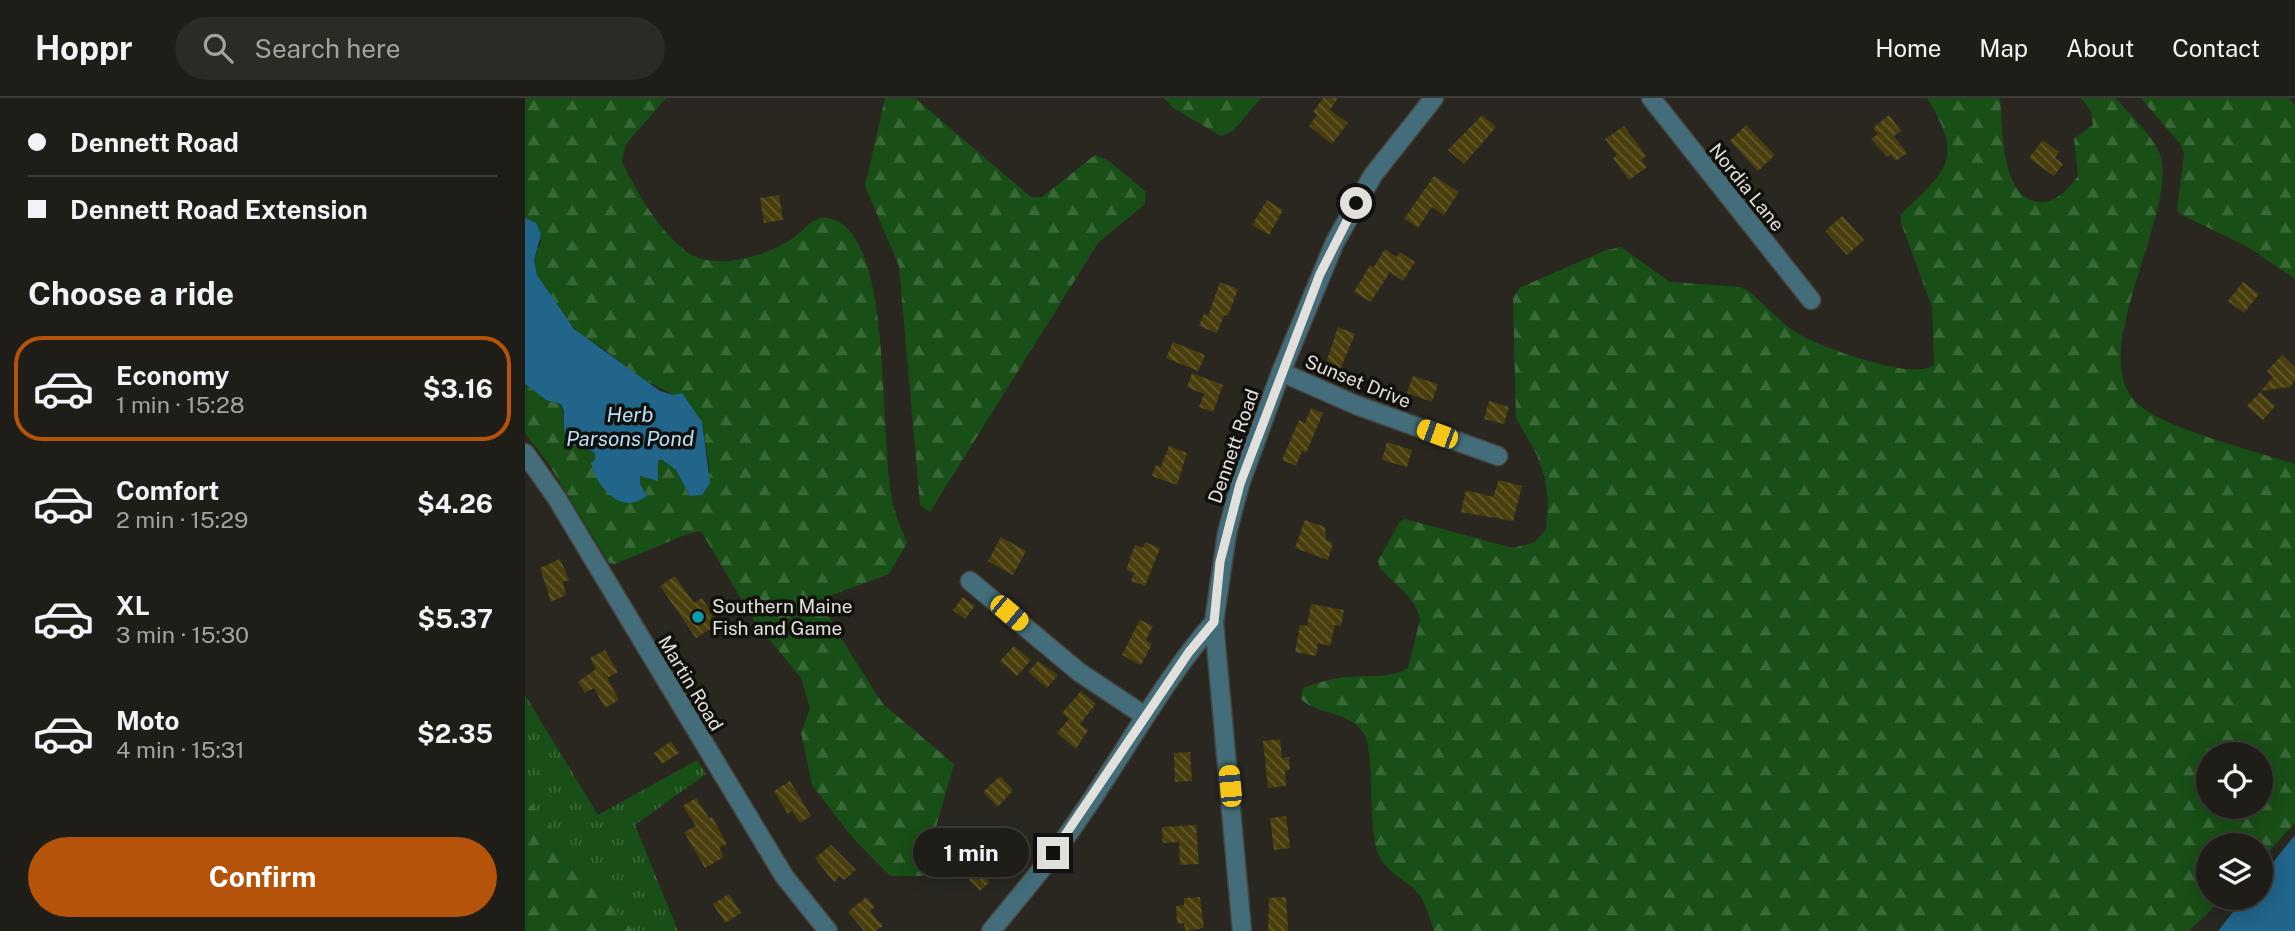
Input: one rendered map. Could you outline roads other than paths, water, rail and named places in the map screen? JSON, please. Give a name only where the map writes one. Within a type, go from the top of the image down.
[{"type":"street","name":"Dennett Road","points":[[1242,931],[1214,622],[1227,533],[1240,484],[1320,274],[1373,175],[1434,98]]},
{"type":"street","name":"Nordia Lane","points":[[1651,98],[1811,300]]},
{"type":"street","name":"Sunset Drive","points":[[1281,372],[1356,405],[1498,456]]},
{"type":"street","name":"Martin Road","points":[[525,453],[556,497],[777,864],[828,931]]},
{"type":"street","points":[[970,581],[1079,672],[1145,716]]},
{"type":"street","points":[[991,931],[1068,834],[1145,716],[1192,648],[1214,622]]},
{"type":"water","name":"Herb Parsons Pond","points":[[525,218],[536,223],[541,234],[534,261],[537,275],[574,329],[660,391],[673,395],[682,393],[702,422],[710,483],[702,495],[690,496],[676,470],[661,459],[658,461],[658,481],[640,476],[640,484],[647,496],[632,503],[616,499],[596,476],[591,463],[595,460],[595,453],[575,446],[567,437],[561,404],[546,400],[525,384]]},
{"type":"water","points":[[2295,835],[2295,931],[2218,931],[2235,910],[2273,910],[2273,862]]},
{"type":"place","name":"Southern Maine Fish and Game","points":[[698,617]]}]
